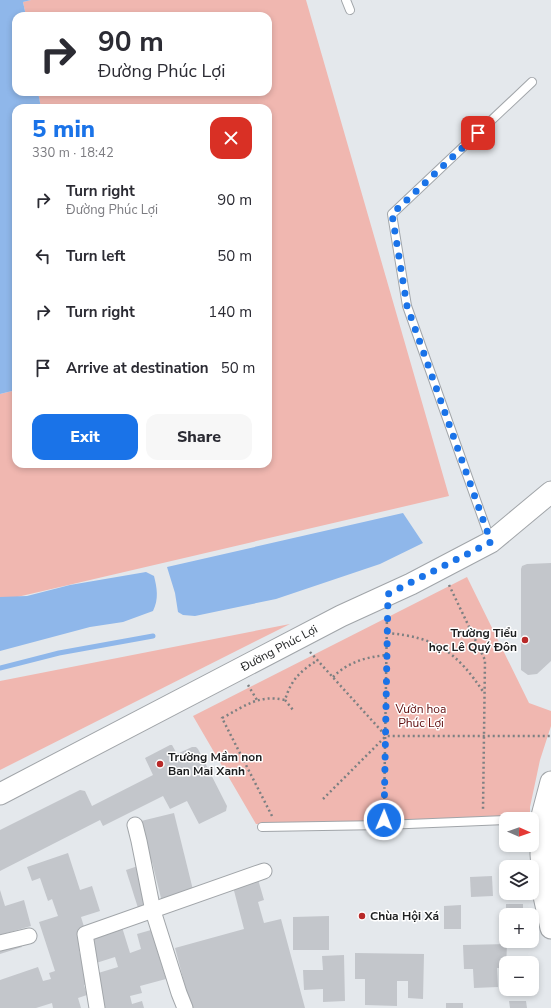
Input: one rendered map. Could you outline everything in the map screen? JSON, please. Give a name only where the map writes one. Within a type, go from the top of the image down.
[{"type":"street","name":"Đường Phúc Lợi","points":[[0,794],[341,616],[491,542],[551,492]]},
{"type":"street","points":[[539,815],[551,782]]},
{"type":"street","points":[[135,825],[153,910],[185,1008]]},
{"type":"street","points":[[539,837],[544,896],[551,928]]},
{"type":"street","points":[[98,1008],[85,934],[264,871]]},
{"type":"street","points":[[0,943],[29,936]]},
{"type":"lane","points":[[346,0],[350,10]]},
{"type":"lane","points":[[491,542],[407,306],[392,214],[532,82]]},
{"type":"lane","points":[[262,827],[384,825],[499,820]]},
{"type":"path","points":[[441,568],[485,660],[483,821]]},
{"type":"path","points":[[384,825],[388,594]]},
{"type":"path","points":[[387,633],[407,634],[426,639],[441,647],[453,655],[466,668],[485,693]]},
{"type":"path","points":[[298,639],[386,736]]},
{"type":"path","points":[[333,677],[340,670],[357,660],[387,655]]},
{"type":"path","points":[[285,700],[297,676],[318,660]]},
{"type":"path","points":[[278,827],[222,718],[257,700],[265,698],[285,700],[293,710]]},
{"type":"path","points":[[323,799],[386,736],[551,736]]},
{"type":"green space","points":[[31,0],[306,0],[449,496],[0,601],[0,394],[12,391],[12,468],[272,468],[272,104],[40,104],[39,96],[272,96],[272,12],[25,12],[23,2]]},
{"type":"green space","name":"Vườn hoa Phúc Lợi","points":[[467,577],[529,703],[551,711],[551,726],[540,760],[530,812],[499,812],[499,817],[256,824],[193,716]]},
{"type":"green space","points":[[290,624],[0,770],[0,681]]},
{"type":"water","points":[[0,0],[31,0],[23,2],[25,12],[12,12],[12,96],[39,96],[40,104],[12,104],[12,391],[0,394]]},
{"type":"water","points":[[403,513],[423,543],[380,564],[276,599],[195,616],[183,615],[178,612],[175,593],[167,567]]},
{"type":"water","points":[[146,572],[154,576],[156,585],[157,598],[153,611],[123,622],[90,627],[0,651],[0,597],[27,596],[70,585]]},
{"type":"building","points":[[551,563],[551,661],[537,674],[528,675],[521,670],[521,569],[522,566],[527,564]]},
{"type":"building","points":[[172,745],[177,754],[192,747],[196,747],[198,749],[227,806],[226,811],[199,824],[187,801],[170,809],[163,796],[103,826],[100,820],[0,871],[0,830],[80,790],[85,791],[92,806],[153,775],[145,758]]},
{"type":"building","points":[[174,813],[194,894],[162,902],[152,862],[147,863],[137,822]]},
{"type":"building","points":[[68,853],[80,890],[92,886],[100,911],[81,917],[86,933],[86,949],[79,951],[89,983],[84,985],[87,995],[78,998],[81,1008],[53,1008],[52,1003],[36,1008],[0,1008],[0,980],[38,967],[43,981],[51,979],[49,973],[55,971],[39,922],[58,916],[52,899],[48,901],[40,878],[32,881],[27,867]]},
{"type":"building","points":[[141,865],[150,905],[138,908],[126,870]]},
{"type":"building","points":[[257,876],[264,900],[258,902],[264,923],[281,919],[305,1008],[191,1008],[175,948],[244,929],[232,883]]},
{"type":"building","points":[[492,876],[493,896],[471,897],[470,877]]},
{"type":"building","points":[[0,890],[5,906],[24,900],[31,926],[0,935]]},
{"type":"building","points":[[506,904],[523,904],[523,908],[506,908]]},
{"type":"building","points":[[461,905],[461,929],[444,929],[444,906]]},
{"type":"building","points":[[329,916],[329,950],[293,950],[293,917]]},
{"type":"building","points":[[121,924],[130,953],[141,949],[137,934],[151,930],[166,979],[140,986],[142,993],[130,996],[132,1004],[142,1001],[144,1008],[102,1008],[95,974],[118,967],[115,957],[93,964],[89,934]]},
{"type":"building","points":[[20,940],[22,947],[0,954],[0,946]]},
{"type":"building","points":[[499,944],[499,948],[507,948],[506,956],[499,956],[499,968],[497,968],[498,987],[474,988],[473,969],[464,969],[463,945]]},
{"type":"building","points":[[355,953],[424,954],[423,999],[408,998],[408,981],[397,981],[397,1006],[365,1005],[365,979],[355,979]]},
{"type":"building","points":[[344,955],[345,1001],[323,1002],[323,989],[304,990],[303,970],[323,970],[322,956]]},
{"type":"building","points":[[509,1001],[526,1001],[527,1008],[510,1008]]},
{"type":"building","points":[[446,1003],[463,1003],[463,1008],[446,1008]]},
{"type":"waterway","points":[[0,668],[59,653],[153,636]]},
{"type":"place","name":"Trường Tiểu học Lê Quý Đôn","points":[[525,640]]},
{"type":"place","name":"Trường Mầm non Ban Mai Xanh","points":[[160,764]]},
{"type":"place","name":"Chùa Hội Xá","points":[[362,916]]},
{"type":"route","points":[[384,820],[388,594],[411,584],[491,542],[407,306],[392,214],[478,133]]}]
